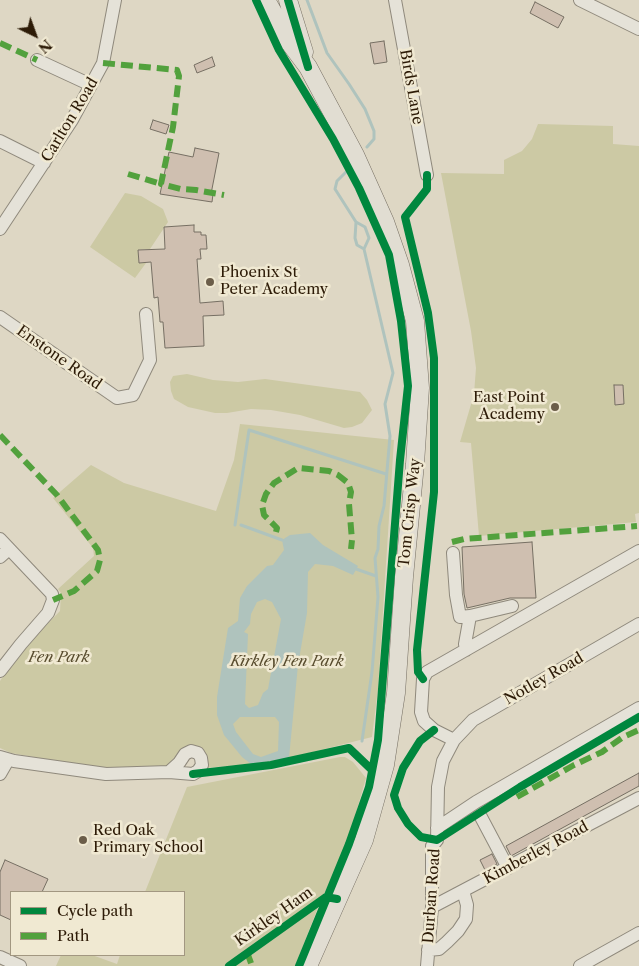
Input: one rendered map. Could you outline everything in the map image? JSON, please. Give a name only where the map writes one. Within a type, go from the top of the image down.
[{"type":"highway","name":"Tom Crisp Way","points":[[266,0],[290,43],[308,67],[355,155],[385,222],[400,265],[415,321],[420,388],[416,464],[404,577],[396,692],[385,765],[364,840],[308,966]]},
{"type":"highway","name":"Tom Crisp Way","points":[[288,0],[308,67]]},
{"type":"street","name":"Carlton Road","points":[[0,229],[72,120],[92,85],[102,62],[115,0]]},
{"type":"street","name":"Birds Lane","points":[[395,0],[427,174]]},
{"type":"street","points":[[580,0],[639,29]]},
{"type":"street","points":[[37,60],[92,85]]},
{"type":"street","points":[[0,141],[44,163]]},
{"type":"street","name":"Enstone Road","points":[[0,318],[117,398],[133,395],[150,360],[146,314]]},
{"type":"street","points":[[0,539],[5,553],[52,594],[52,606],[48,613],[0,671]]},
{"type":"street","points":[[454,740],[434,730],[424,721],[421,712],[423,678],[427,672],[639,551]]},
{"type":"street","points":[[452,553],[460,617],[512,606]]},
{"type":"street","points":[[466,650],[465,644],[470,616]]},
{"type":"street","name":"Notley Road","points":[[454,740],[473,720],[639,624]]},
{"type":"street","points":[[437,828],[476,802],[639,708]]},
{"type":"street","name":"Durban Road","points":[[427,966],[432,907],[432,846],[437,840],[438,787],[444,761],[454,740]]},
{"type":"street","points":[[0,774],[4,758],[106,774],[169,772]]},
{"type":"street","name":"Kimberley Road","points":[[432,907],[639,798]]},
{"type":"street","points":[[481,817],[508,868]]},
{"type":"street","points":[[428,950],[438,949],[447,942],[466,919],[467,905],[463,891]]},
{"type":"street","points":[[580,966],[639,933]]},
{"type":"street","points":[[0,957],[20,966]]},
{"type":"green space","name":"East Point Academy","points":[[538,124],[613,126],[613,144],[639,146],[639,513],[635,514],[636,522],[479,536],[471,443],[460,442],[474,394],[476,368],[471,331],[441,173],[504,174],[504,160],[522,151],[532,139]]},
{"type":"green space","points":[[125,193],[141,196],[163,209],[168,222],[150,249],[138,250],[139,263],[146,263],[135,278],[90,247]]},
{"type":"green space","points":[[187,374],[213,380],[238,382],[265,379],[360,392],[372,410],[362,423],[344,428],[300,415],[271,410],[251,409],[215,413],[188,407],[174,399],[170,382],[173,376]]},
{"type":"green space","name":"Kirkley Fen Park","points":[[240,424],[394,440],[378,689],[372,737],[293,757],[205,768],[201,750],[170,767],[104,769],[11,753],[0,748],[0,681],[18,654],[60,611],[61,593],[58,589],[94,556],[93,548],[53,498],[91,465],[124,483],[216,511],[234,460]]},
{"type":"green space","points":[[340,757],[345,757],[353,762],[366,778],[347,844],[319,905],[295,966],[56,966],[61,956],[95,956],[117,964],[120,956],[185,956],[185,891],[145,891],[187,787]]},
{"type":"shaded area","points":[[310,533],[323,545],[358,566],[353,575],[333,566],[315,564],[308,572],[307,613],[298,665],[289,758],[251,764],[242,757],[224,735],[217,715],[217,697],[228,628],[238,621],[240,598],[247,586],[267,566],[273,565],[284,550],[282,540],[290,535]],"holes":[[[265,599],[272,602],[281,619],[268,689],[263,693],[258,705],[249,708],[245,704],[248,634],[244,632],[250,624],[251,614],[257,602]],[[240,717],[275,717],[279,722],[278,751],[261,757],[253,754],[236,732],[233,724]]]},
{"type":"building","points":[[535,2],[564,17],[558,28],[530,13]]},
{"type":"building","points":[[384,41],[387,62],[374,64],[370,43]]},
{"type":"building","points":[[212,57],[215,66],[197,73],[194,65]]},
{"type":"building","points":[[153,120],[169,125],[166,134],[150,129]]},
{"type":"building","points":[[195,148],[219,153],[211,194],[213,194],[212,202],[160,194],[169,152],[193,157]]},
{"type":"building","points":[[194,225],[194,232],[201,232],[201,235],[206,235],[207,249],[200,249],[201,259],[197,259],[200,303],[223,301],[224,315],[203,316],[204,346],[165,348],[163,322],[160,322],[158,297],[154,298],[151,262],[139,263],[138,250],[165,249],[164,227]]},
{"type":"building","points":[[614,385],[623,385],[624,404],[615,405]]},
{"type":"building","points":[[532,542],[536,598],[510,598],[467,608],[464,594],[462,547]]},
{"type":"building","points":[[639,773],[639,786],[511,856],[506,846]]},
{"type":"building","points":[[492,854],[497,864],[485,870],[480,860]]},
{"type":"building","points":[[5,860],[48,879],[42,891],[10,891],[10,920],[0,915],[0,872]]},
{"type":"waterway","points":[[307,0],[327,53],[365,109],[374,131],[374,139],[367,147]]},
{"type":"waterway","points":[[348,170],[337,181],[335,189],[356,222],[355,238],[357,245],[364,249],[393,373],[385,404],[390,436],[384,506],[379,526],[378,549],[375,558],[378,597],[372,672],[362,741]]},
{"type":"waterway","points":[[356,222],[365,227],[369,238],[364,249]]},
{"type":"waterway","points":[[235,525],[249,430],[386,474]]},
{"type":"waterway","points":[[241,525],[282,540]]},
{"type":"waterway","points":[[356,569],[376,576]]},
{"type":"marked path","points":[[0,43],[37,60]]},
{"type":"marked path","points":[[103,63],[177,70],[179,76],[173,127],[161,184],[224,195]]},
{"type":"marked path","points":[[128,174],[161,184]]},
{"type":"marked path","points":[[0,435],[57,495],[98,550],[100,560],[97,571],[74,591],[53,600]]},
{"type":"marked path","points":[[276,532],[277,528],[264,515],[262,505],[266,494],[274,483],[298,468],[329,471],[348,483],[351,492],[349,504],[351,549]]},
{"type":"marked path","points":[[452,542],[464,539],[637,526]]},
{"type":"marked path","points":[[517,797],[574,765],[602,752],[623,737],[639,730]]},
{"type":"marked path","points":[[247,952],[252,966]]},
{"type":"cycle path","points":[[256,0],[279,50],[333,139],[359,188],[389,255],[401,321],[408,386],[400,460],[378,740],[369,787],[349,844],[299,966]]},
{"type":"cycle path","points":[[288,0],[308,67]]},
{"type":"cycle path","points":[[423,679],[418,672],[417,650],[434,492],[434,358],[428,313],[405,217],[427,189],[427,175]]},
{"type":"cycle path","points":[[434,730],[420,741],[403,768],[394,795],[398,808],[408,824],[421,837],[437,840],[520,787],[639,717]]},
{"type":"cycle path","points":[[193,774],[271,765],[349,748],[372,770]]},
{"type":"cycle path","name":"Kirkley Ham","points":[[229,966],[326,897],[337,899]]},
{"type":"place","name":"Phoenix St Peter Academy","points":[[210,282]]},
{"type":"place","name":"East Point Academy","points":[[555,407]]},
{"type":"place","name":"Red Oak Primary School","points":[[83,840]]},
{"type":"park label","name":"Fen Park","points":[[59,658]]}]
